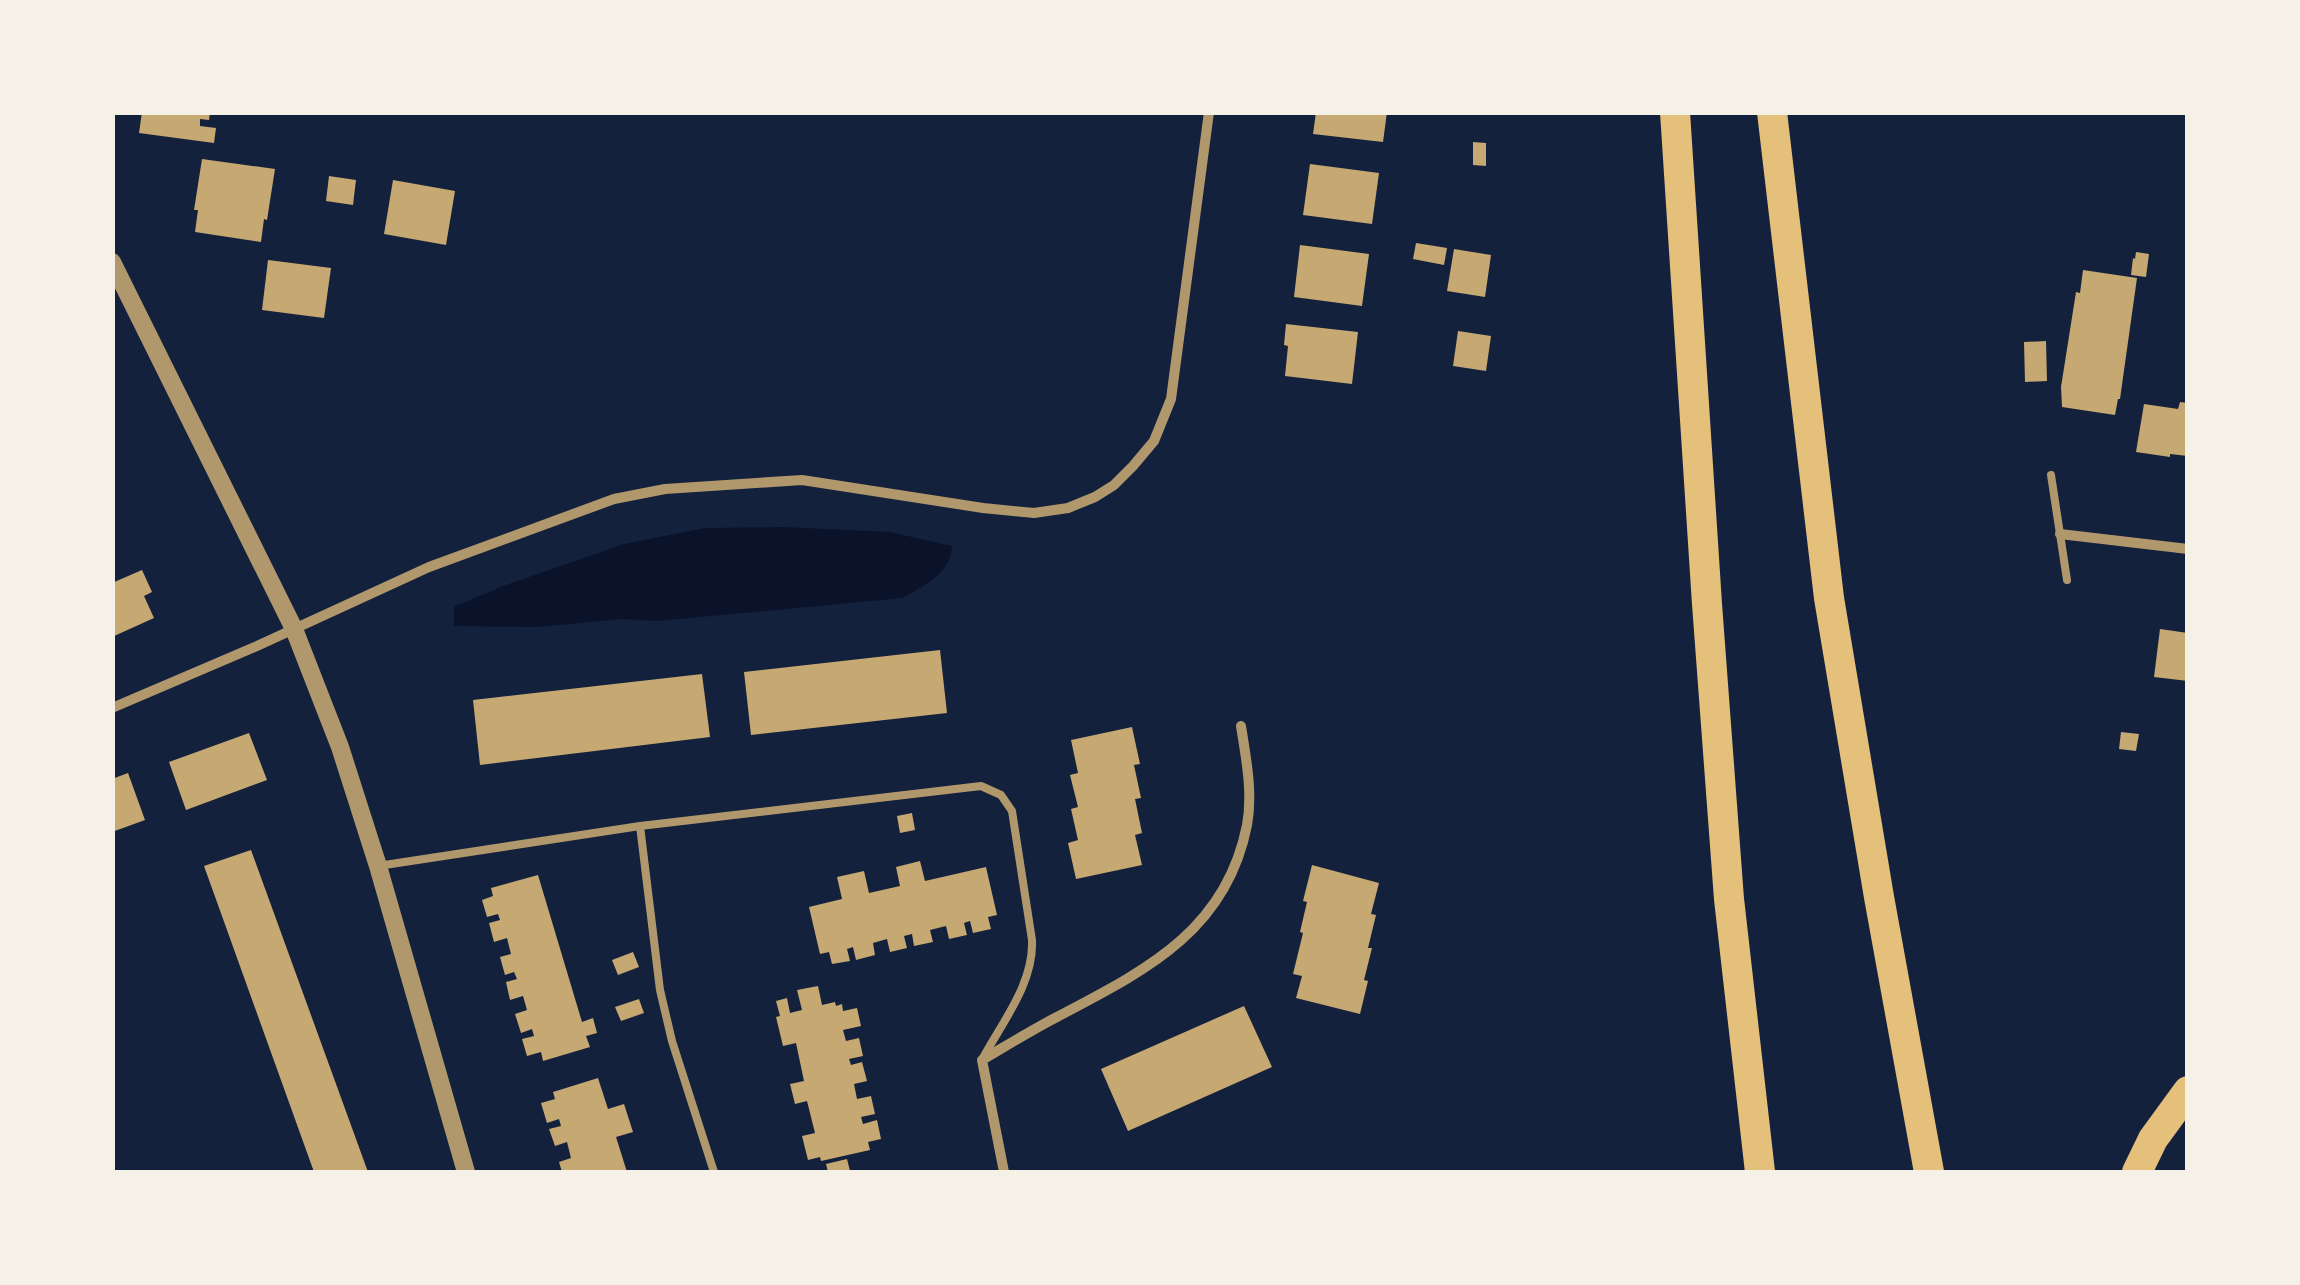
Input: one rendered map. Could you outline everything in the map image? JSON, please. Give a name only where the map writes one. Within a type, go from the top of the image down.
[{"type":"highway","points":[[1676,112],[1728,899],[1760,1172]]},
{"type":"highway","points":[[1772,112],[1828,598],[1929,1172]]},
{"type":"highway","points":[[2137,1172],[2154,1139],[2188,1091]]},
{"type":"street","points":[[112,708],[429,567],[614,499],[666,490],[802,480],[1034,513],[1068,508],[1095,496],[1114,485],[1154,441],[1172,399],[1208,112]]},
{"type":"street","points":[[112,262],[294,629],[340,748],[378,866],[466,1172]]},
{"type":"street","points":[[2060,534],[2188,549]]},
{"type":"street","points":[[1004,1172],[982,1060],[1133,977],[1181,942],[1210,911],[1237,859],[1248,824],[1242,726]]},
{"type":"lane","points":[[2051,475],[2067,580]]},
{"type":"lane","points":[[378,866],[640,826],[981,786],[1002,795],[1012,811],[1032,940],[1028,976],[982,1060]]},
{"type":"lane","points":[[640,826],[660,990],[672,1042],[714,1172]]},
{"type":"water","points":[[705,528],[890,532],[952,546],[941,571],[903,598],[657,621],[621,619],[539,627],[454,626],[454,607],[624,544]]},
{"type":"building","points":[[142,112],[210,112],[209,120],[200,119],[200,126],[216,128],[214,143],[139,133]]},
{"type":"building","points":[[1316,112],[1387,112],[1383,142],[1313,134]]},
{"type":"building","points":[[1473,142],[1486,143],[1486,166],[1473,165]]},
{"type":"building","points":[[202,159],[275,169],[261,242],[195,232],[198,210],[194,210]]},
{"type":"building","points":[[1310,164],[1379,173],[1372,224],[1303,215]]},
{"type":"building","points":[[329,176],[356,180],[353,205],[326,201]]},
{"type":"building","points":[[393,180],[455,191],[446,245],[384,234]]},
{"type":"building","points":[[1416,243],[1447,248],[1444,265],[1413,259]]},
{"type":"building","points":[[1300,245],[1369,254],[1362,306],[1294,297]]},
{"type":"building","points":[[1454,249],[1491,255],[1485,297],[1447,291]]},
{"type":"building","points":[[2136,252],[2149,254],[2146,277],[2131,275]]},
{"type":"building","points":[[268,260],[331,268],[324,318],[262,310]]},
{"type":"building","points":[[2083,270],[2137,278],[2115,415],[2062,407],[2061,387]]},
{"type":"building","points":[[1286,324],[1358,332],[1352,384],[1285,376]]},
{"type":"building","points":[[1458,331],[1491,336],[1486,371],[1453,366]]},
{"type":"building","points":[[2046,341],[2047,381],[2025,382],[2024,342]]},
{"type":"building","points":[[2180,402],[2188,403],[2188,456],[2136,452],[2144,404],[2178,409]]},
{"type":"building","points":[[142,570],[152,592],[144,596],[154,618],[112,637],[112,583]]},
{"type":"building","points":[[2160,629],[2188,633],[2188,681],[2154,677]]},
{"type":"building","points":[[940,650],[947,713],[751,735],[744,672]]},
{"type":"building","points":[[702,674],[710,737],[480,765],[473,700]]},
{"type":"building","points":[[1132,727],[1140,764],[1134,765],[1141,798],[1135,799],[1142,833],[1135,835],[1142,865],[1076,879],[1068,843],[1078,840],[1071,809],[1078,807],[1070,775],[1078,773],[1071,740]]},
{"type":"building","points":[[2121,732],[2139,734],[2136,751],[2119,749]]},
{"type":"building","points":[[249,733],[267,780],[186,810],[169,762]]},
{"type":"building","points":[[128,773],[145,820],[112,832],[112,779]]},
{"type":"building","points":[[912,813],[915,830],[900,833],[897,816]]},
{"type":"building","points":[[251,850],[368,1172],[314,1172],[204,866]]},
{"type":"building","points":[[920,861],[925,881],[986,867],[997,915],[988,917],[991,929],[973,933],[970,921],[964,923],[967,935],[949,939],[946,926],[930,930],[933,942],[914,946],[912,934],[904,936],[907,948],[890,952],[887,939],[873,943],[875,955],[856,960],[853,947],[847,949],[850,961],[832,964],[829,952],[820,954],[809,907],[842,899],[837,877],[864,871],[869,893],[900,886],[896,867]]},
{"type":"building","points":[[1312,865],[1379,883],[1371,914],[1376,915],[1360,1014],[1296,998],[1302,976],[1293,974]]},
{"type":"building","points":[[538,875],[582,1022],[593,1018],[597,1033],[586,1036],[590,1047],[543,1061],[541,1052],[527,1056],[522,1039],[534,1036],[532,1029],[521,1033],[515,1014],[527,1010],[523,996],[510,1000],[506,982],[517,979],[514,972],[505,975],[500,957],[511,954],[507,938],[494,942],[489,923],[500,920],[498,914],[487,917],[482,900],[493,896],[491,888]]},
{"type":"building","points":[[633,952],[639,967],[618,975],[612,960]]},
{"type":"building","points":[[818,986],[822,1005],[842,1004],[843,1011],[857,1008],[861,1026],[843,1030],[846,1041],[859,1038],[863,1056],[849,1059],[851,1065],[862,1062],[867,1081],[854,1084],[857,1099],[871,1096],[875,1114],[861,1117],[863,1124],[877,1120],[881,1139],[868,1142],[870,1150],[821,1161],[820,1157],[808,1160],[802,1136],[815,1133],[807,1101],[795,1104],[790,1084],[804,1081],[796,1043],[783,1046],[776,1017],[780,1016],[776,1001],[787,998],[790,1013],[802,1010],[797,990]]},
{"type":"building","points":[[639,999],[644,1013],[621,1021],[615,1007]]},
{"type":"building","points":[[1244,1006],[1272,1067],[1128,1131],[1101,1069]]},
{"type":"building","points":[[598,1078],[608,1109],[624,1104],[633,1132],[616,1137],[627,1172],[562,1172],[559,1162],[571,1158],[567,1142],[555,1146],[549,1129],[561,1126],[559,1119],[547,1123],[541,1103],[555,1099],[553,1092]]},
{"type":"building","points":[[847,1159],[850,1171],[828,1172],[826,1164]]}]
